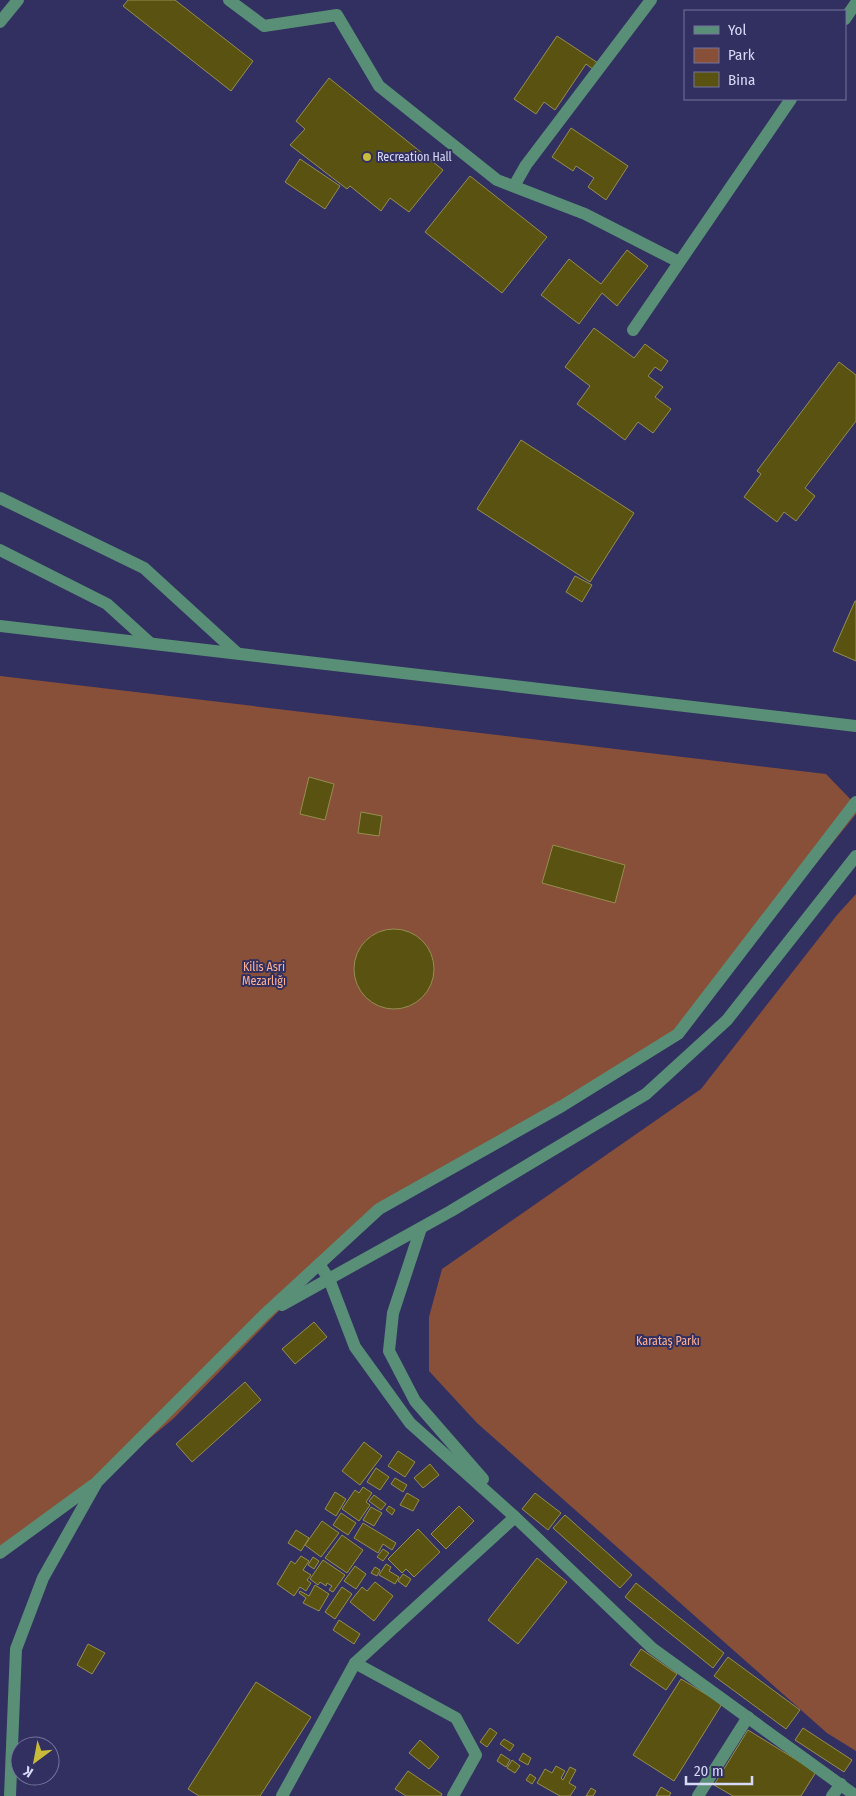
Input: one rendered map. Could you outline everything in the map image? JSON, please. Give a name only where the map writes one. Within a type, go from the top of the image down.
[{"type":"street","points":[[0,22],[18,0]]},
{"type":"street","points":[[229,0],[264,26],[337,15],[379,86],[497,180],[585,214],[679,262]]},
{"type":"street","points":[[514,186],[526,164],[651,0]]},
{"type":"street","points":[[846,18],[856,3]]},
{"type":"street","points":[[633,330],[790,100]]},
{"type":"street","points":[[0,498],[144,568],[237,653]]},
{"type":"street","points":[[0,550],[107,604],[150,643]]},
{"type":"street","points":[[0,626],[856,726]]},
{"type":"street","points":[[0,1553],[97,1482],[264,1315],[379,1209],[562,1106],[678,1034],[856,802]]},
{"type":"street","points":[[264,1315],[420,1228],[646,1094],[727,1020],[856,856]]},
{"type":"street","points":[[420,1228],[393,1313],[389,1351],[415,1401],[515,1517]]},
{"type":"street","points":[[319,1264],[329,1279],[355,1346],[410,1423],[515,1517],[652,1648],[856,1796]]},
{"type":"street","points":[[10,1796],[16,1649],[43,1578],[97,1482]]},
{"type":"street","points":[[282,1796],[355,1663],[515,1517]]},
{"type":"street","points":[[355,1663],[456,1718],[476,1755],[454,1796]]},
{"type":"street","points":[[0,1716],[13,1711]]},
{"type":"street","points":[[698,1796],[748,1717]]},
{"type":"street","points":[[832,1796],[840,1784]]},
{"type":"green space","name":"Kilis Asri Mezarlığı","points":[[0,676],[826,774],[856,805],[856,814],[674,1038],[368,1220],[174,1418],[94,1485],[0,1553]]},
{"type":"green space","name":"Karataş Parkı","points":[[856,894],[856,1751],[827,1733],[477,1423],[429,1371],[429,1317],[442,1269],[701,1089],[837,915]]},
{"type":"building","points":[[128,0],[175,0],[253,61],[231,91],[123,6]]},
{"type":"building","points":[[557,36],[598,63],[594,70],[586,64],[555,110],[544,102],[536,114],[514,99]]},
{"type":"building","name":"Recreation Hall","points":[[329,78],[443,170],[409,212],[390,198],[381,211],[350,186],[347,189],[290,145],[305,129],[296,121]]},
{"type":"building","points":[[571,128],[628,166],[606,200],[588,187],[594,178],[576,166],[573,171],[552,157]]},
{"type":"building","points":[[300,159],[340,186],[325,209],[285,182]]},
{"type":"building","points":[[470,176],[547,237],[502,293],[425,232]]},
{"type":"building","points":[[627,250],[648,266],[617,306],[602,293],[579,324],[541,295],[569,259],[601,284]]},
{"type":"building","points":[[594,328],[634,358],[645,344],[668,361],[661,371],[655,367],[648,376],[663,387],[655,397],[671,409],[653,433],[638,422],[625,440],[577,404],[590,386],[565,367]]},
{"type":"building","points":[[839,362],[856,375],[856,421],[805,488],[815,496],[796,521],[784,512],[777,522],[744,497],[761,474],[757,471]]},
{"type":"building","points":[[521,440],[634,513],[590,582],[477,509]]},
{"type":"building","points":[[575,576],[592,585],[582,602],[566,592]]},
{"type":"building","points":[[856,601],[856,661],[833,651]]},
{"type":"building","points":[[309,777],[334,784],[325,820],[300,814]]},
{"type":"building","points":[[361,812],[382,816],[379,836],[358,833]]},
{"type":"building","points":[[553,845],[625,865],[615,903],[542,883]]},
{"type":"building","points":[[386,929],[402,929],[423,940],[434,961],[434,977],[423,998],[402,1009],[386,1009],[372,1003],[360,991],[354,977],[354,961],[360,947],[372,935]]},
{"type":"building","points":[[314,1322],[327,1337],[295,1364],[282,1349]]},
{"type":"building","points":[[245,1382],[261,1400],[192,1462],[176,1444]]},
{"type":"building","points":[[364,1442],[382,1456],[360,1485],[342,1471]]},
{"type":"building","points":[[398,1451],[415,1462],[405,1477],[388,1466]]},
{"type":"building","points":[[430,1464],[439,1475],[423,1488],[414,1478]]},
{"type":"building","points":[[376,1468],[389,1477],[380,1490],[367,1482]]},
{"type":"building","points":[[395,1478],[407,1485],[403,1492],[391,1484]]},
{"type":"building","points":[[363,1487],[372,1493],[366,1502],[370,1505],[359,1521],[342,1509],[355,1490],[359,1493]]},
{"type":"building","points":[[335,1492],[346,1499],[336,1516],[325,1509]]},
{"type":"building","points":[[407,1493],[419,1500],[413,1511],[400,1505]]},
{"type":"building","points":[[535,1493],[561,1513],[548,1530],[522,1509]]},
{"type":"building","points":[[374,1495],[386,1504],[381,1510],[369,1501]]},
{"type":"building","points":[[389,1506],[395,1510],[392,1515],[386,1510]]},
{"type":"building","points":[[459,1506],[474,1521],[446,1549],[431,1534]]},
{"type":"building","points":[[371,1507],[382,1513],[374,1526],[363,1520]]},
{"type":"building","points":[[341,1513],[356,1523],[348,1535],[333,1525]]},
{"type":"building","points":[[565,1515],[632,1575],[620,1588],[553,1528]]},
{"type":"building","points":[[322,1521],[339,1533],[321,1557],[305,1545]]},
{"type":"building","points":[[363,1523],[396,1543],[392,1550],[383,1544],[378,1553],[354,1538]]},
{"type":"building","points":[[418,1529],[440,1552],[414,1577],[406,1569],[402,1573],[388,1559]]},
{"type":"building","points":[[296,1530],[309,1538],[301,1551],[288,1543]]},
{"type":"building","points":[[342,1535],[363,1550],[347,1573],[325,1558]]},
{"type":"building","points":[[383,1549],[389,1553],[383,1561],[377,1557]]},
{"type":"building","points":[[301,1556],[309,1561],[303,1570],[311,1575],[307,1580],[311,1583],[306,1591],[300,1587],[294,1596],[277,1584],[291,1561],[295,1564]]},
{"type":"building","points":[[313,1557],[319,1561],[314,1569],[308,1565]]},
{"type":"building","points":[[537,1558],[567,1582],[518,1644],[488,1620]]},
{"type":"building","points":[[323,1560],[345,1575],[333,1592],[329,1590],[332,1586],[327,1583],[326,1586],[320,1582],[318,1585],[310,1579]]},
{"type":"building","points":[[386,1564],[391,1567],[389,1571],[399,1577],[395,1584],[379,1575]]},
{"type":"building","points":[[355,1566],[366,1574],[356,1589],[344,1581]]},
{"type":"building","points":[[375,1567],[380,1570],[377,1576],[371,1573]]},
{"type":"building","points":[[403,1574],[411,1579],[406,1587],[398,1581]]},
{"type":"building","points":[[375,1582],[393,1596],[374,1621],[350,1602],[362,1587],[367,1591]]},
{"type":"building","points":[[636,1583],[724,1653],[713,1668],[625,1597]]},
{"type":"building","points":[[315,1585],[329,1594],[319,1611],[303,1603],[306,1598],[299,1593],[300,1591],[309,1596]]},
{"type":"building","points":[[342,1587],[352,1594],[335,1619],[325,1612]]},
{"type":"building","points":[[339,1620],[360,1634],[354,1644],[333,1630]]},
{"type":"building","points":[[88,1644],[105,1653],[92,1674],[77,1665]]},
{"type":"building","points":[[641,1649],[677,1674],[666,1690],[630,1665]]},
{"type":"building","points":[[728,1657],[800,1710],[786,1729],[714,1676]]},
{"type":"building","points":[[681,1679],[722,1704],[674,1781],[633,1755]]},
{"type":"building","points":[[256,1682],[311,1717],[260,1796],[199,1796],[188,1789]]},
{"type":"building","points":[[490,1728],[497,1733],[487,1747],[480,1742]]},
{"type":"building","points":[[803,1728],[852,1760],[844,1772],[795,1740]]},
{"type":"building","points":[[748,1730],[816,1772],[801,1796],[733,1796],[714,1785]]},
{"type":"building","points":[[504,1739],[514,1745],[510,1751],[500,1744]]},
{"type":"building","points":[[420,1740],[439,1757],[429,1769],[409,1753]]},
{"type":"building","points":[[523,1753],[531,1758],[528,1765],[519,1760]]},
{"type":"building","points":[[501,1754],[510,1760],[506,1767],[497,1761]]},
{"type":"building","points":[[512,1760],[520,1766],[515,1773],[507,1768]]},
{"type":"building","points":[[556,1766],[565,1771],[561,1778],[563,1780],[570,1767],[576,1770],[569,1783],[576,1787],[570,1796],[560,1796],[537,1783],[545,1769],[552,1773]]},
{"type":"building","points":[[408,1771],[442,1794],[441,1796],[406,1796],[395,1789]]},
{"type":"building","points":[[530,1774],[536,1778],[532,1784],[526,1780]]},
{"type":"building","points":[[661,1787],[671,1793],[669,1796],[656,1796]]},
{"type":"building","points":[[591,1788],[596,1791],[593,1796],[586,1796]]},
{"type":"place","name":"Recreation Hall","points":[[367,157]]}]
